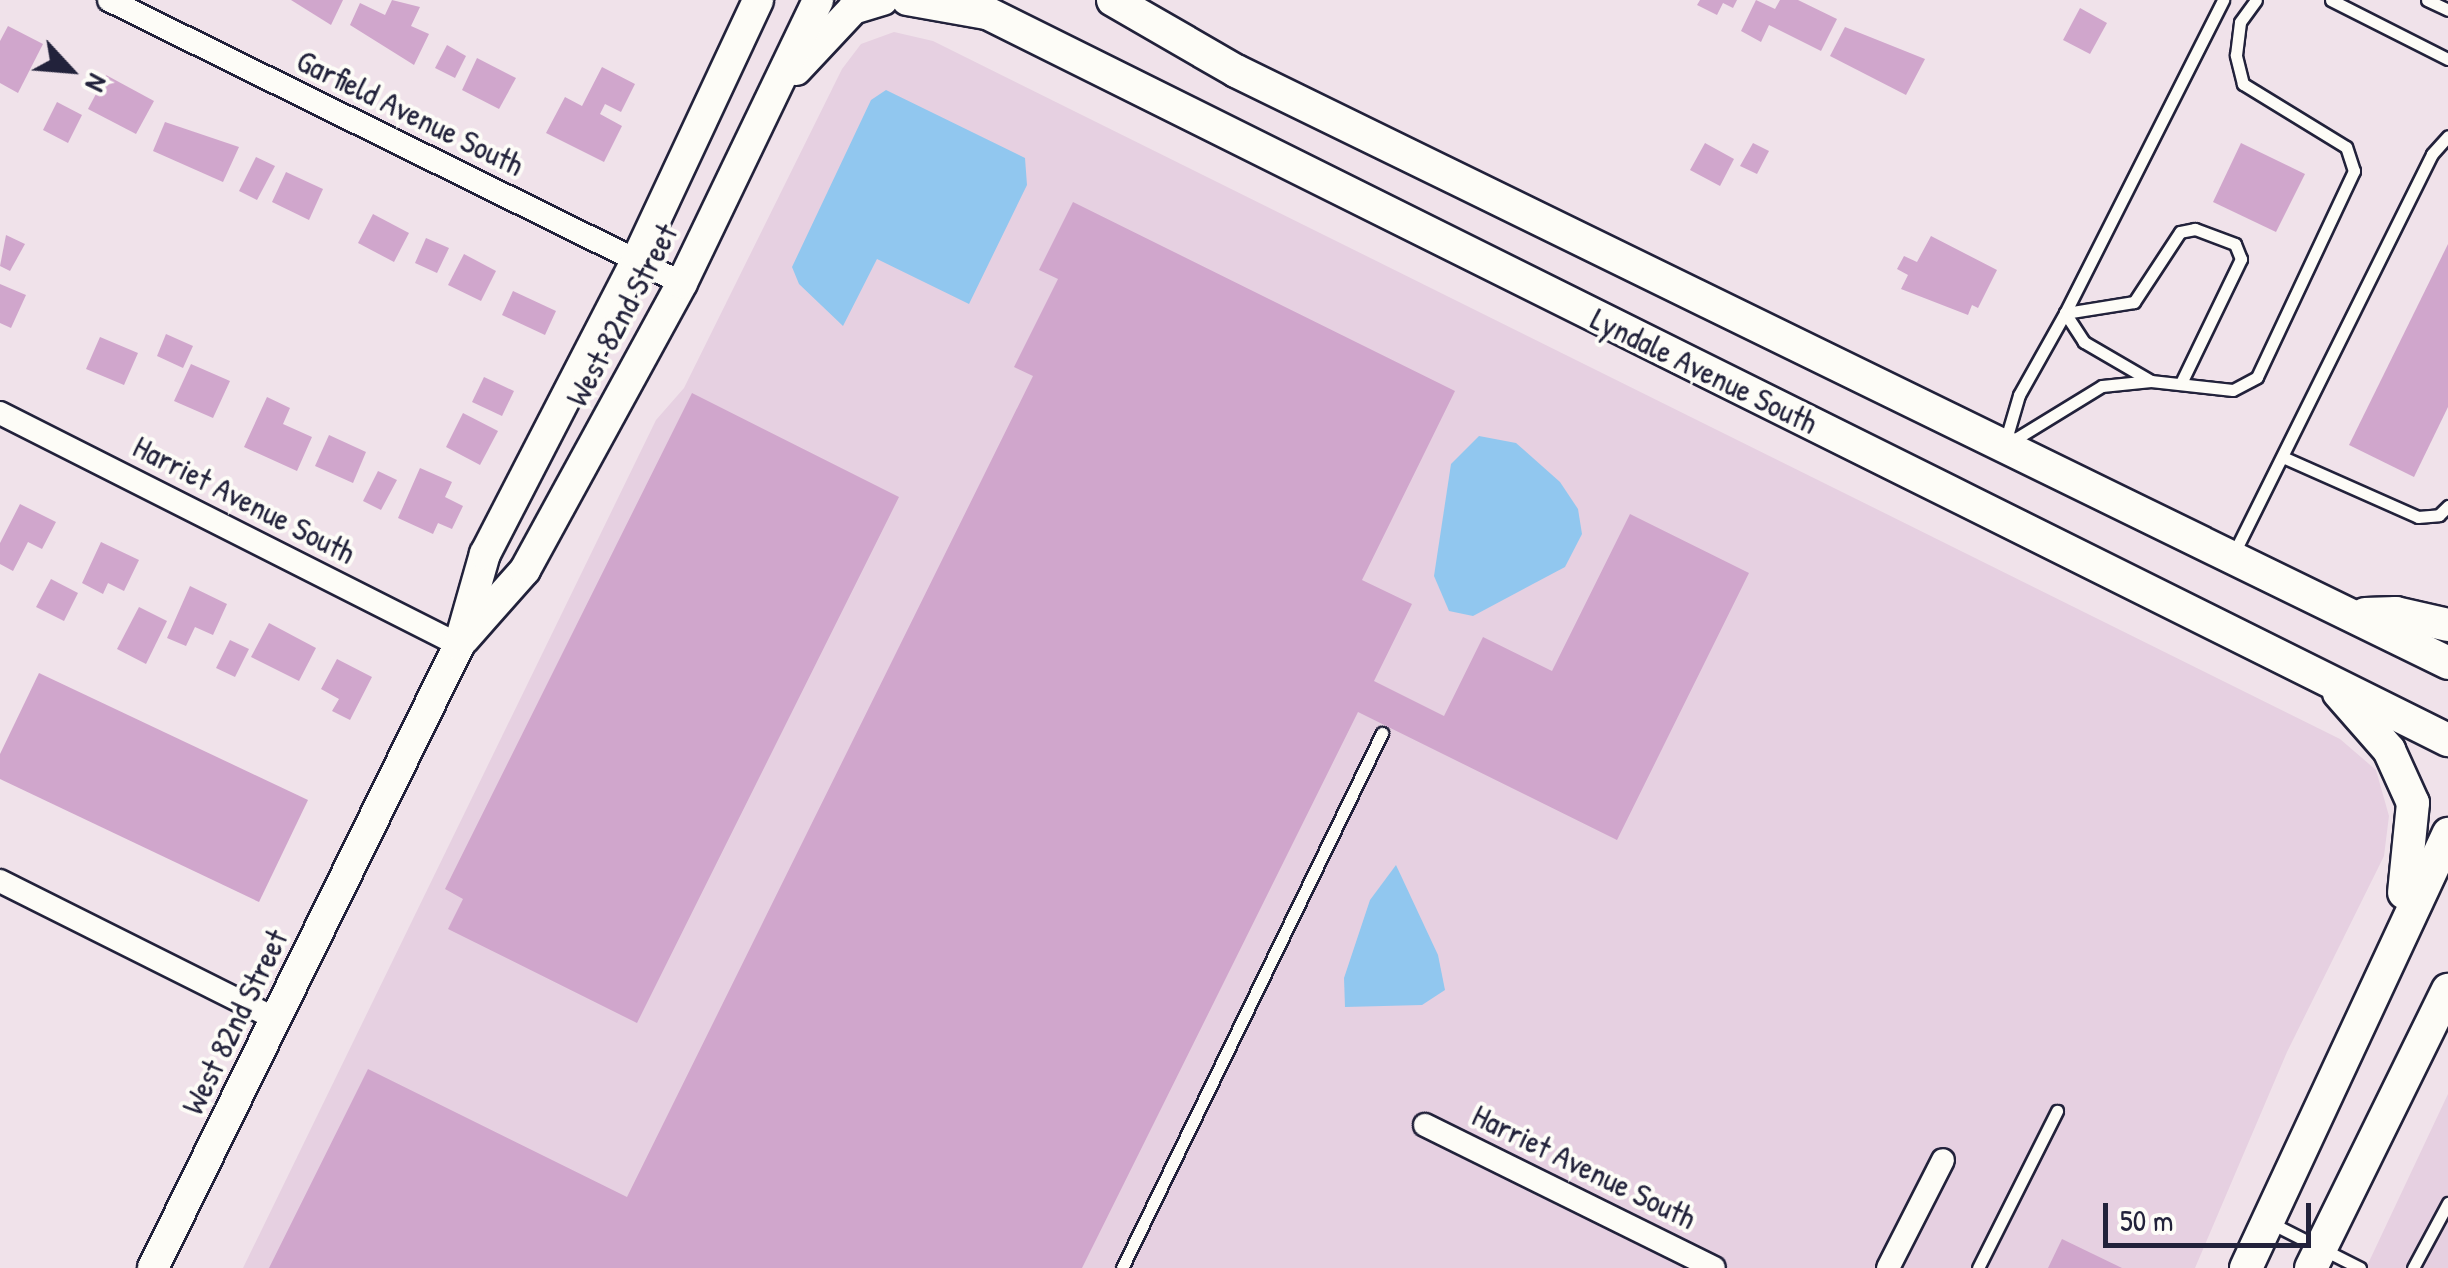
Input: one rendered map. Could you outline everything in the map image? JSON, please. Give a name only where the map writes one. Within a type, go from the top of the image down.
[{"type":"main road","name":"Lyndale Avenue South","points":[[1113,0],[1236,71],[2448,662]]},
{"type":"main road","name":"Lyndale Avenue South","points":[[973,7],[2448,740]]},
{"type":"main road","points":[[2350,615],[2396,613],[2448,625]]},
{"type":"main road","points":[[2330,682],[2389,750],[2413,802],[2413,853],[2391,947]]},
{"type":"main road","points":[[2246,1268],[2391,947],[2448,834]]},
{"type":"main road","points":[[2316,1258],[2448,990]]},
{"type":"street","name":"Garfield Avenue South","points":[[109,0],[682,283]]},
{"type":"street","name":"West 82nd Street","points":[[153,1268],[458,645],[485,554],[636,262],[758,0]]},
{"type":"street","name":"West 82nd Street","points":[[458,645],[525,570],[682,283],[818,0]]},
{"type":"street","points":[[765,107],[853,9],[883,0]]},
{"type":"street","points":[[906,0],[973,7]]},
{"type":"street","name":"Harriet Avenue South","points":[[0,412],[458,645]]},
{"type":"street","points":[[0,881],[276,1019]]},
{"type":"street","name":"Harriet Avenue South","points":[[1425,1125],[1714,1268]]},
{"type":"street","points":[[1888,1268],[1942,1160]]},
{"type":"lane","points":[[2004,446],[2019,395],[2065,313],[2223,0]]},
{"type":"lane","points":[[2004,446],[2102,386],[2151,382],[2233,390],[2257,378],[2354,172],[2346,146],[2243,84],[2236,55],[2240,22],[2256,0]]},
{"type":"lane","points":[[2331,0],[2448,59]]},
{"type":"lane","points":[[2426,0],[2448,10]]},
{"type":"lane","points":[[2231,557],[2285,458],[2432,154],[2448,136]]},
{"type":"lane","points":[[2065,313],[2134,302],[2186,228],[2235,244],[2240,262],[2181,384]]},
{"type":"lane","points":[[2065,313],[2084,342],[2151,382]]},
{"type":"lane","points":[[2285,458],[2418,517],[2439,516],[2448,506]]},
{"type":"lane","points":[[1122,1268],[1382,734]]},
{"type":"lane","points":[[1978,1268],[2057,1111]]},
{"type":"lane","points":[[2413,1268],[2448,1203]]},
{"type":"lane","points":[[2269,1222],[2316,1258],[2360,1268]]},
{"type":"shaded area","points":[[894,32],[933,41],[2340,739],[2376,770],[2389,816],[2384,856],[2287,1052],[2195,1268],[243,1268],[656,420],[684,388],[842,69],[861,44]]},
{"type":"shaded area","points":[[2448,1094],[2448,1268],[2366,1268]]},
{"type":"water","points":[[886,90],[1025,158],[1027,185],[969,304],[877,259],[843,326],[799,284],[792,267],[871,100]]},
{"type":"water","points":[[1479,436],[1516,443],[1560,482],[1578,509],[1582,534],[1565,567],[1473,616],[1449,611],[1434,576],[1451,464]]},
{"type":"water","points":[[1396,865],[1438,955],[1445,990],[1422,1005],[1345,1007],[1344,978],[1370,900]]},
{"type":"building","points":[[291,0],[343,0],[331,25]]},
{"type":"building","points":[[392,0],[420,7],[411,26],[429,34],[414,65],[350,25],[360,3],[385,15]]},
{"type":"building","points":[[1700,0],[1737,0],[1733,8],[1723,3],[1717,15],[1697,5]]},
{"type":"building","points":[[1756,0],[1775,9],[1780,0],[1798,0],[1837,19],[1821,51],[1769,25],[1761,42],[1741,31]]},
{"type":"building","points":[[2080,8],[2107,23],[2090,54],[2063,40]]},
{"type":"building","points":[[8,26],[43,44],[18,93],[0,83],[0,41]]},
{"type":"building","points":[[1845,27],[1925,59],[1906,95],[1830,56]]},
{"type":"building","points":[[447,45],[466,56],[455,78],[435,68]]},
{"type":"building","points":[[477,58],[516,78],[499,109],[462,90]]},
{"type":"building","points":[[602,67],[635,84],[621,112],[605,104],[600,114],[622,126],[604,162],[546,133],[565,97],[582,106]]},
{"type":"building","points":[[106,75],[154,101],[136,134],[88,109]]},
{"type":"building","points":[[57,102],[82,115],[68,143],[43,130]]},
{"type":"building","points":[[165,122],[239,147],[223,182],[153,151]]},
{"type":"building","points":[[1705,143],[1734,159],[1720,186],[1690,170]]},
{"type":"building","points":[[1753,143],[1769,151],[1757,174],[1740,166]]},
{"type":"building","points":[[2241,143],[2305,174],[2276,232],[2213,202]]},
{"type":"building","points":[[256,157],[275,166],[257,200],[239,191]]},
{"type":"building","points":[[286,172],[323,189],[309,220],[272,202]]},
{"type":"building","points":[[1073,202],[1455,391],[1362,580],[1412,604],[1374,681],[1444,716],[1483,637],[1552,671],[1630,514],[1749,573],[1617,840],[1358,712],[1082,1268],[269,1268],[368,1069],[627,1197],[1033,376],[1014,367],[1058,279],[1039,270]]},
{"type":"building","points":[[373,214],[409,233],[394,262],[358,243]]},
{"type":"building","points":[[6,235],[25,244],[10,271],[0,266]]},
{"type":"building","points":[[1931,236],[1997,270],[1978,308],[1972,305],[1968,315],[1901,289],[1908,275],[1897,269],[1904,256],[1917,262]]},
{"type":"building","points":[[426,238],[449,248],[437,273],[415,263]]},
{"type":"building","points":[[2448,244],[2448,407],[2414,477],[2349,445]]},
{"type":"building","points":[[464,254],[496,271],[481,301],[448,285]]},
{"type":"building","points":[[0,284],[26,295],[11,328],[0,323]]},
{"type":"building","points":[[513,291],[556,311],[545,335],[502,315]]},
{"type":"building","points":[[166,334],[193,346],[183,368],[157,356]]},
{"type":"building","points":[[100,337],[138,353],[124,385],[86,369]]},
{"type":"building","points":[[191,364],[230,381],[213,418],[174,401]]},
{"type":"building","points":[[484,377],[514,391],[502,416],[472,402]]},
{"type":"building","points":[[692,393],[899,497],[637,1023],[448,929],[463,899],[445,889]]},
{"type":"building","points":[[267,397],[290,408],[283,424],[312,437],[297,471],[244,447]]},
{"type":"building","points":[[463,413],[498,431],[480,465],[446,447]]},
{"type":"building","points":[[329,435],[366,452],[353,483],[315,466]]},
{"type":"building","points":[[420,468],[452,482],[445,497],[463,506],[452,529],[438,523],[433,534],[398,518]]},
{"type":"building","points":[[378,471],[397,480],[381,510],[363,501]]},
{"type":"building","points":[[20,504],[56,522],[42,549],[28,542],[13,571],[0,564],[0,543]]},
{"type":"building","points":[[101,542],[139,560],[124,591],[108,583],[103,594],[82,583]]},
{"type":"building","points":[[51,579],[78,593],[64,621],[36,607]]},
{"type":"building","points":[[190,586],[227,604],[213,635],[195,627],[186,646],[167,638]]},
{"type":"building","points":[[139,607],[167,621],[146,664],[117,649]]},
{"type":"building","points":[[269,623],[316,648],[299,681],[251,657]]},
{"type":"building","points":[[230,640],[249,649],[235,677],[216,668]]},
{"type":"building","points":[[337,659],[372,677],[350,720],[332,711],[339,699],[321,689]]},
{"type":"building","points":[[39,673],[308,800],[259,902],[0,779],[0,754]]},
{"type":"building","points":[[2062,1239],[2122,1268],[2048,1268]]}]
